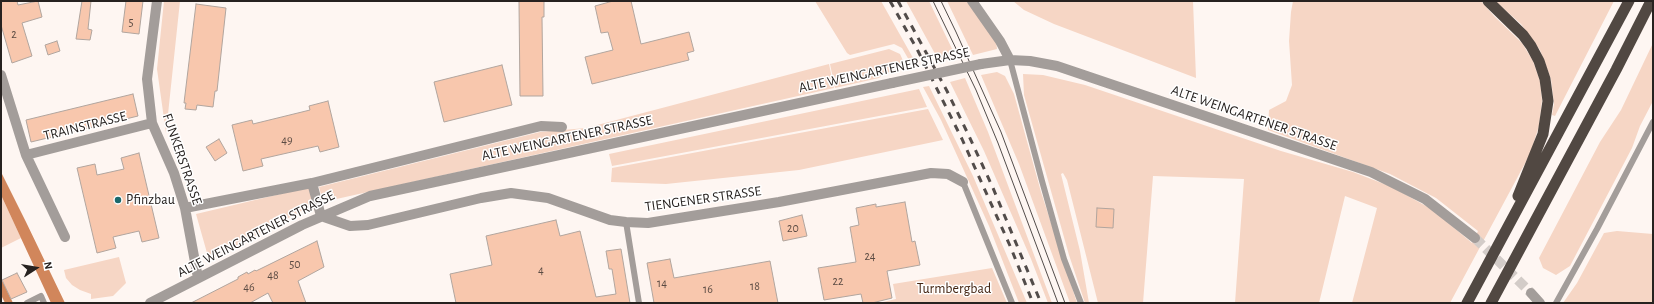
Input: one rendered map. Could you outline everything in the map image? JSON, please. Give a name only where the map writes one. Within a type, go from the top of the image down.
[{"type":"highway","points":[[1488,1],[1523,35],[1531,46],[1539,61],[1545,79],[1548,101],[1543,134],[1494,252]]},
{"type":"highway","points":[[1466,303],[1629,1]]},
{"type":"highway","points":[[1491,303],[1616,70],[1651,1]]},
{"type":"street","name":"FUNKERSTRASSE","points":[[157,1],[147,79],[152,123],[174,173],[185,208],[198,278]]},
{"type":"street","points":[[972,1],[1000,41],[1010,60]]},
{"type":"street","name":"ALTE WEINGARTENER STRASSE","points":[[150,303],[321,216],[370,196],[981,64],[1010,60],[1030,61],[1057,66],[1371,172],[1425,199],[1475,238]]},
{"type":"street","points":[[1,75],[26,155],[65,237]]},
{"type":"street","name":"TRAINSTRASSE","points":[[26,155],[152,123]]},
{"type":"street","points":[[185,208],[312,183],[541,126],[562,127]]},
{"type":"street","name":"TIENGENER STRASSE","points":[[321,216],[350,226],[368,225],[481,198],[511,193],[548,198],[610,220],[626,222],[659,221],[779,202],[931,173],[948,174],[963,182]]},
{"type":"street","points":[[312,183],[321,216]]},
{"type":"street","points":[[1531,293],[1540,303]]},
{"type":"lane","points":[[1010,60],[1064,259],[1081,303]]},
{"type":"lane","points":[[1556,303],[1653,122]]},
{"type":"lane","name":"TIENGENER STRASSE","points":[[963,182],[1012,303]]},
{"type":"lane","points":[[626,222],[639,303]]},
{"type":"lane","points":[[28,303],[41,296],[44,303]]},
{"type":"green space","points":[[164,1],[180,1],[166,133],[157,69]]},
{"type":"green space","points":[[815,1],[881,1],[917,65],[913,67],[902,48],[894,44],[850,55],[847,53]]},
{"type":"green space","points":[[906,1],[929,1],[956,57],[939,61]]},
{"type":"green space","points":[[947,1],[968,1],[996,41],[997,49],[973,55]]},
{"type":"green space","points":[[1013,1],[1193,1],[1196,78],[1054,24],[1024,10]]},
{"type":"green space","points":[[1293,1],[1481,1],[1522,43],[1533,61],[1540,81],[1542,100],[1539,126],[1530,154],[1450,303],[1352,303],[1377,208],[1345,196],[1319,303],[1235,303],[1244,179],[1153,176],[1143,303],[1098,303],[1067,180],[1063,173],[1061,174],[1080,251],[1089,303],[1085,303],[1069,255],[1024,95],[1023,74],[1043,75],[1085,85],[1281,151],[1353,172],[1392,187],[1433,210],[1472,243],[1478,231],[1436,198],[1390,174],[1268,130],[1269,110],[1286,101],[1292,85],[1289,41]]},
{"type":"green space","points":[[1495,1],[1614,1],[1555,116],[1552,115],[1554,104],[1551,79],[1540,50],[1521,24]]},
{"type":"green space","points":[[1653,43],[1653,101],[1640,126],[1632,148],[1570,266],[1556,275],[1543,268],[1539,258],[1600,142],[1621,110]]},
{"type":"green space","points":[[889,49],[900,54],[906,67],[883,74],[879,78],[835,88],[830,64]]},
{"type":"green space","points":[[829,64],[834,88],[323,202],[319,187],[540,132],[586,128]]},
{"type":"green space","points":[[997,72],[1005,76],[1014,94],[1041,192],[1077,303],[1070,303],[1019,164],[981,75]]},
{"type":"green space","points":[[965,78],[988,132],[1052,303],[1048,303],[1031,259],[984,151],[950,82]]},
{"type":"green space","points":[[929,86],[973,176],[1027,303],[1019,303],[989,226],[941,120],[923,87]]},
{"type":"green space","points":[[919,89],[927,107],[612,166],[609,154]]},
{"type":"green space","points":[[928,109],[943,140],[799,170],[666,184],[611,182],[612,168]]},
{"type":"green space","points":[[310,187],[313,205],[209,260],[196,214]]},
{"type":"green space","points":[[1,195],[21,238],[1,248]]},
{"type":"green space","points":[[1617,231],[1653,234],[1653,303],[1563,303],[1577,283],[1604,233]]},
{"type":"green space","points":[[119,257],[126,283],[113,296],[91,299],[91,294],[72,285],[66,278],[64,270]]},
{"type":"green space","name":"Turmbergbad","points":[[992,268],[1007,303],[879,303],[896,299],[893,284]]},
{"type":"shaded area","points":[[1,172],[65,303],[51,303],[1,195]]},
{"type":"shaded area","points":[[1,275],[13,303],[5,303],[1,295]]},
{"type":"building","points":[[1,1],[17,1],[18,5],[38,1],[42,17],[22,23],[32,56],[12,63],[1,25]]},
{"type":"building","points":[[82,1],[91,1],[88,29],[92,30],[90,40],[76,39]]},
{"type":"building","points":[[126,1],[143,1],[139,34],[122,32]]},
{"type":"building","points":[[519,1],[544,1],[544,17],[542,17],[543,96],[520,96]]},
{"type":"building","points":[[613,1],[631,1],[641,44],[689,32],[694,51],[687,53],[689,60],[592,84],[585,57],[613,50],[608,32],[601,33],[595,6]]},
{"type":"building","points":[[196,4],[226,8],[217,91],[215,91],[213,107],[197,105],[196,110],[185,109],[186,103],[184,103]]},
{"type":"building","points":[[57,41],[60,51],[48,55],[45,45]]},
{"type":"building","points":[[502,65],[512,105],[444,122],[434,82]]},
{"type":"building","points":[[133,94],[138,116],[31,142],[26,120]]},
{"type":"building","points":[[328,101],[339,147],[320,152],[318,146],[261,159],[263,166],[243,171],[232,125],[252,120],[253,124],[310,110],[309,106]]},
{"type":"building","points":[[219,139],[227,153],[215,161],[206,147]]},
{"type":"building","name":"Pfinzbau","points":[[139,153],[159,238],[142,242],[139,231],[113,237],[116,248],[97,253],[77,168],[95,164],[97,175],[124,169],[121,158]]},
{"type":"building","points":[[905,202],[912,242],[915,241],[920,265],[887,271],[892,298],[872,303],[863,303],[861,294],[824,300],[818,268],[856,262],[850,227],[859,225],[856,208],[876,204],[876,207]]},
{"type":"building","points":[[1097,208],[1114,209],[1113,228],[1096,227]]},
{"type":"building","points":[[802,215],[807,236],[783,241],[779,221]]},
{"type":"building","points":[[556,220],[560,236],[580,231],[596,297],[616,294],[612,269],[609,269],[606,251],[621,249],[630,303],[456,303],[450,274],[492,265],[486,236]]},
{"type":"building","points":[[317,241],[324,267],[298,281],[306,303],[273,303],[268,293],[250,303],[191,303],[238,279],[238,277],[247,272],[248,274],[255,270],[256,271]]},
{"type":"building","points":[[670,259],[674,278],[770,261],[778,303],[654,303],[647,263]]},
{"type":"building","points":[[17,273],[27,292],[11,299],[2,280]]},
{"type":"tunnel","points":[[1475,238],[1531,293]]},
{"type":"tram line","points":[[933,1],[976,90],[998,143],[1058,303]]},
{"type":"tram line","points":[[941,1],[1001,132],[1065,303]]},
{"type":"railway","points":[[890,1],[918,51],[962,139],[1011,248],[1033,303]]},
{"type":"railway","points":[[898,1],[947,91],[969,136],[993,188],[1041,303]]},
{"type":"place","name":"Pfinzbau","points":[[118,200]]}]
